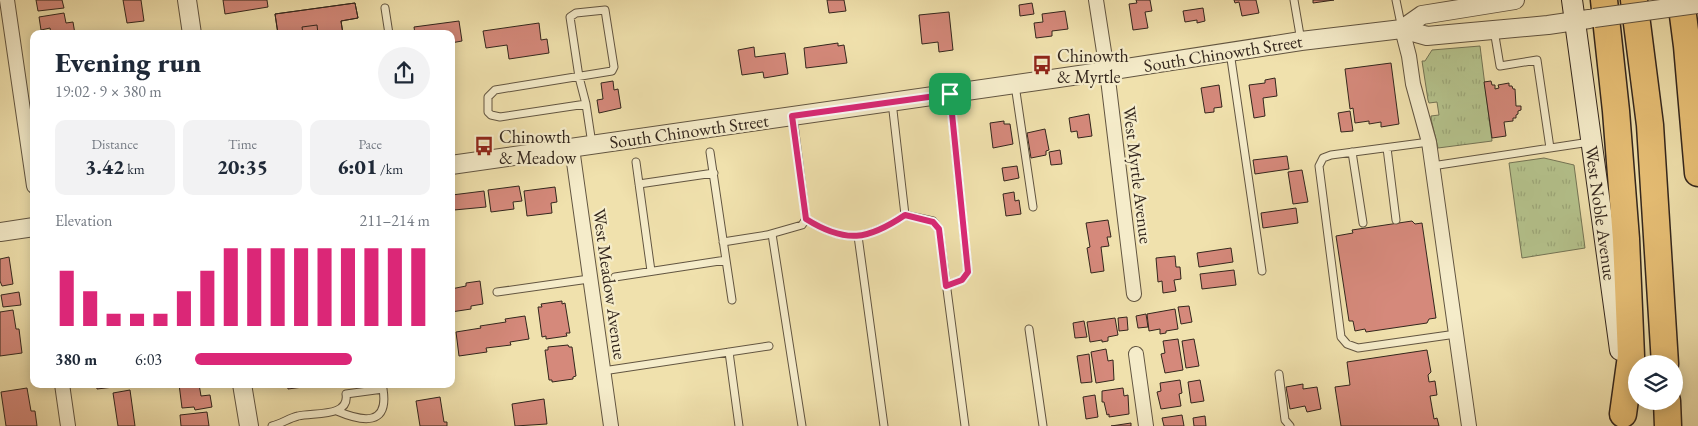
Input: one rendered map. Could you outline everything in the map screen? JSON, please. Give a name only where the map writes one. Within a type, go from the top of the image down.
[{"type":"highway","points":[[1634,0],[1650,125],[1664,355]]},
{"type":"highway","points":[[1680,0],[1687,46],[1698,173]]},
{"type":"highway","points":[[1591,13],[1616,111],[1626,239],[1631,356],[1623,420]]},
{"type":"highway","points":[[1667,410],[1668,426]]},
{"type":"main road","name":"West Noble Avenue","points":[[1572,0],[1591,13],[1591,142],[1621,359],[1623,420]]},
{"type":"street","points":[[7,0],[30,158]]},
{"type":"street","points":[[187,0],[191,30]]},
{"type":"street","name":"West Myrtle Avenue","points":[[1096,0],[1107,71],[1134,294]]},
{"type":"street","name":"South Chinowth Street","points":[[1402,29],[1422,15],[1473,3],[1515,0]]},
{"type":"street","name":"South Chinowth Street","points":[[455,164],[950,94],[1300,41],[1402,29],[1427,36],[1494,30],[1591,13],[1698,3]]},
{"type":"street","points":[[1402,29],[1409,56],[1413,84],[1429,142],[1469,426]]},
{"type":"street","name":"West Meadow Avenue","points":[[572,148],[611,426]]},
{"type":"street","points":[[0,232],[30,228]]},
{"type":"street","points":[[1136,354],[1146,426]]},
{"type":"street","points":[[63,388],[68,426]]},
{"type":"street","points":[[243,388],[248,426]]},
{"type":"lane","points":[[1294,0],[1300,41]]},
{"type":"lane","points":[[1396,0],[1402,29]]},
{"type":"lane","points":[[384,8],[388,30]]},
{"type":"lane","points":[[586,104],[500,117],[491,115],[488,112],[488,97],[495,90],[579,77],[612,71],[614,68],[605,10],[576,13],[570,17],[579,77],[586,104],[592,145]]},
{"type":"lane","points":[[1494,30],[1500,66],[1537,60],[1550,148]]},
{"type":"lane","points":[[1230,52],[1262,271]]},
{"type":"lane","points":[[1015,84],[1033,207]]},
{"type":"lane","points":[[946,286],[962,280],[968,272],[950,94]]},
{"type":"lane","points":[[892,102],[905,215]]},
{"type":"lane","points":[[723,242],[772,234],[802,225],[806,219],[792,116]]},
{"type":"lane","points":[[1429,142],[1331,155],[1323,158],[1319,166],[1341,337],[1347,344],[1358,348],[1456,334]]},
{"type":"lane","points":[[1432,166],[1591,142]]},
{"type":"lane","points":[[1387,148],[1396,220]]},
{"type":"lane","points":[[710,152],[732,300]]},
{"type":"lane","points":[[1352,152],[1363,223]]},
{"type":"lane","points":[[636,162],[651,271]]},
{"type":"lane","points":[[639,184],[714,173]]},
{"type":"lane","points":[[806,219],[821,228],[854,237],[866,235],[889,225],[905,215],[933,222],[939,229],[965,426]]},
{"type":"lane","points":[[772,234],[802,426]]},
{"type":"lane","points":[[858,236],[884,426]]},
{"type":"lane","points":[[615,277],[726,260]]},
{"type":"lane","points":[[497,292],[589,279]]},
{"type":"lane","points":[[1029,329],[1043,426]]},
{"type":"lane","points":[[603,371],[769,346]]},
{"type":"lane","points":[[729,352],[739,426]]},
{"type":"lane","points":[[1279,374],[1285,420],[1290,426]]},
{"type":"lane","points":[[272,426],[298,416],[337,410],[344,407],[347,401],[346,394],[383,389],[385,404],[382,413],[376,418],[367,421],[358,420],[337,410]]},
{"type":"green space","points":[[1480,46],[1492,141],[1438,148],[1431,119],[1431,116],[1439,115],[1437,102],[1429,103],[1422,61],[1425,61],[1432,50]]},
{"type":"green space","points":[[1544,158],[1574,165],[1585,248],[1522,258],[1509,163]]},
{"type":"building","points":[[36,0],[62,0],[64,8],[38,11]]},
{"type":"building","points":[[123,0],[141,0],[144,21],[127,23]]},
{"type":"building","points":[[223,0],[267,0],[268,7],[225,14]]},
{"type":"building","points":[[827,0],[844,0],[846,11],[829,13]]},
{"type":"building","points":[[1136,0],[1150,0],[1152,11],[1145,12],[1148,28],[1133,30],[1129,4],[1137,3]]},
{"type":"building","points":[[1234,0],[1256,0],[1259,13],[1242,16],[1239,2],[1235,3]]},
{"type":"building","points":[[1313,0],[1334,0],[1313,3]]},
{"type":"building","points":[[355,3],[358,18],[341,21],[342,30],[318,30],[317,25],[302,27],[302,30],[277,30],[275,14]]},
{"type":"building","points":[[355,3],[358,18],[341,21],[342,30],[277,30],[275,14]]},
{"type":"building","points":[[1032,3],[1034,14],[1020,16],[1019,5]]},
{"type":"building","points":[[1203,8],[1205,21],[1197,23],[1197,20],[1185,22],[1183,11]]},
{"type":"building","points":[[1065,11],[1068,29],[1052,31],[1052,36],[1036,38],[1034,23],[1043,22],[1042,14]]},
{"type":"building","points":[[949,12],[953,50],[939,52],[938,42],[922,44],[919,15]]},
{"type":"building","points":[[64,13],[66,23],[73,22],[74,30],[50,30],[50,28],[41,30],[39,17]]},
{"type":"building","points":[[459,21],[462,41],[455,42],[455,30],[414,30],[414,27]]},
{"type":"building","points":[[539,23],[541,40],[547,39],[549,53],[509,59],[507,45],[486,48],[483,31]]},
{"type":"building","points":[[838,43],[838,46],[844,45],[847,63],[806,68],[804,48]]},
{"type":"building","points":[[754,47],[755,57],[785,53],[788,74],[764,78],[763,72],[742,75],[738,50]]},
{"type":"building","points":[[1391,63],[1399,124],[1381,127],[1381,122],[1369,124],[1369,121],[1355,123],[1353,108],[1350,109],[1345,69]]},
{"type":"building","points":[[1275,78],[1277,96],[1263,98],[1265,116],[1254,118],[1249,85],[1265,83],[1265,80]]},
{"type":"building","points":[[613,81],[614,90],[618,89],[621,108],[599,113],[597,100],[603,99],[601,83]]},
{"type":"building","points":[[1491,81],[1492,85],[1495,85],[1495,89],[1499,88],[1498,85],[1509,83],[1509,86],[1515,89],[1516,106],[1521,106],[1521,110],[1518,111],[1513,121],[1504,122],[1506,136],[1492,138],[1484,82]]},
{"type":"building","points":[[1219,85],[1222,107],[1214,108],[1214,112],[1205,113],[1201,88]]},
{"type":"building","points":[[1350,111],[1353,131],[1341,132],[1338,113]]},
{"type":"building","points":[[1089,114],[1092,136],[1078,138],[1077,131],[1071,132],[1069,118]]},
{"type":"building","points":[[1004,121],[1004,124],[1010,124],[1013,144],[993,148],[990,123]]},
{"type":"building","points":[[1045,129],[1049,150],[1046,151],[1046,155],[1031,158],[1027,133]]},
{"type":"building","points":[[1060,150],[1062,164],[1051,165],[1049,152]]},
{"type":"building","points":[[1287,156],[1289,169],[1255,174],[1253,160]]},
{"type":"building","points":[[1017,166],[1019,178],[1004,181],[1002,168]]},
{"type":"building","points":[[1302,170],[1308,202],[1293,204],[1288,172]]},
{"type":"building","points":[[519,186],[522,201],[513,202],[514,209],[491,212],[488,190]]},
{"type":"building","points":[[555,187],[557,202],[551,203],[552,213],[527,216],[524,191]]},
{"type":"building","points":[[484,191],[486,207],[455,210],[455,195]]},
{"type":"building","points":[[1014,192],[1015,201],[1019,200],[1021,214],[1006,216],[1003,194]]},
{"type":"building","points":[[1296,208],[1298,223],[1263,228],[1261,213]]},
{"type":"building","points":[[1108,220],[1111,237],[1107,237],[1109,246],[1101,247],[1104,271],[1091,273],[1087,248],[1090,247],[1086,223]]},
{"type":"building","points":[[1412,221],[1415,224],[1422,223],[1436,318],[1429,319],[1427,323],[1366,332],[1365,329],[1355,331],[1353,321],[1349,321],[1336,236],[1353,233],[1352,230]]},
{"type":"building","points":[[1231,248],[1233,262],[1199,267],[1197,253]]},
{"type":"building","points":[[1175,256],[1176,267],[1180,267],[1181,279],[1174,280],[1176,291],[1163,293],[1162,281],[1158,282],[1156,258]]},
{"type":"building","points":[[9,257],[13,284],[2,286],[0,281],[0,259]]},
{"type":"building","points":[[1234,270],[1236,285],[1202,289],[1200,274]]},
{"type":"building","points":[[480,281],[483,304],[471,306],[471,309],[455,311],[455,288],[466,286],[466,283]]},
{"type":"building","points":[[19,292],[21,305],[3,307],[1,295]]},
{"type":"building","points":[[562,301],[562,304],[565,303],[570,333],[566,333],[567,336],[546,339],[546,336],[542,337],[538,307],[542,307],[541,304]]},
{"type":"building","points":[[1189,306],[1192,322],[1181,324],[1178,307]]},
{"type":"building","points":[[1175,309],[1178,329],[1160,334],[1160,329],[1149,331],[1147,314]]},
{"type":"building","points":[[13,310],[16,329],[19,329],[22,353],[0,356],[0,312]]},
{"type":"building","points":[[1146,314],[1148,327],[1138,328],[1136,316]]},
{"type":"building","points":[[525,316],[529,339],[510,342],[511,345],[486,348],[487,352],[459,356],[456,332],[481,328],[480,326],[506,322],[505,319]]},
{"type":"building","points":[[1127,317],[1128,330],[1119,331],[1118,318]]},
{"type":"building","points":[[1115,318],[1118,335],[1108,337],[1108,341],[1090,342],[1087,322]]},
{"type":"building","points":[[1084,321],[1087,337],[1075,338],[1073,323]]},
{"type":"building","points":[[1178,339],[1183,370],[1165,373],[1161,354],[1165,353],[1163,341]]},
{"type":"building","points":[[1194,339],[1199,366],[1186,368],[1182,341]]},
{"type":"building","points":[[568,345],[572,347],[576,376],[573,379],[552,382],[552,380],[549,380],[545,350],[548,350],[548,347]]},
{"type":"building","points":[[1106,349],[1108,361],[1113,360],[1114,380],[1096,383],[1091,352]]},
{"type":"building","points":[[1427,350],[1431,372],[1428,375],[1429,382],[1435,381],[1437,395],[1430,396],[1434,419],[1437,418],[1439,426],[1341,426],[1335,387],[1350,385],[1347,362]]},
{"type":"building","points":[[1089,354],[1092,382],[1081,383],[1077,356]]},
{"type":"building","points":[[1180,380],[1182,393],[1179,394],[1181,406],[1161,409],[1157,392],[1161,391],[1160,383]]},
{"type":"building","points":[[1200,380],[1204,401],[1191,403],[1188,382]]},
{"type":"building","points":[[1303,384],[1303,389],[1317,387],[1321,409],[1307,412],[1305,406],[1290,409],[1286,387]]},
{"type":"building","points":[[27,388],[31,411],[35,411],[37,426],[6,426],[1,392]]},
{"type":"building","points":[[180,388],[200,388],[201,396],[210,395],[212,407],[195,410],[194,407],[182,408]]},
{"type":"building","points":[[1123,388],[1124,396],[1128,395],[1129,414],[1109,417],[1104,402],[1102,402],[1102,391]]},
{"type":"building","points":[[130,390],[135,426],[118,426],[113,393]]},
{"type":"building","points":[[1095,395],[1098,417],[1086,419],[1083,397]]},
{"type":"building","points":[[440,397],[444,422],[447,422],[447,426],[420,426],[416,401]]},
{"type":"building","points":[[544,399],[547,424],[515,426],[512,404]]},
{"type":"building","points":[[207,412],[209,426],[181,426],[180,415]]},
{"type":"building","points":[[1182,415],[1184,426],[1164,426],[1162,418]]},
{"type":"building","points":[[1205,416],[1206,426],[1194,426],[1193,418]]},
{"type":"building","points":[[1131,423],[1131,426],[1111,426]]},
{"type":"place","name":"Chinowth & Myrtle","points":[[1042,65]]},
{"type":"place","name":"Chinowth & Meadow","points":[[484,146]]},
{"type":"route","points":[[950,94],[968,272],[962,280],[946,286],[939,229],[933,222],[921,217],[905,215],[889,225],[866,235],[854,237],[821,228],[806,219],[792,116],[950,94]]}]
